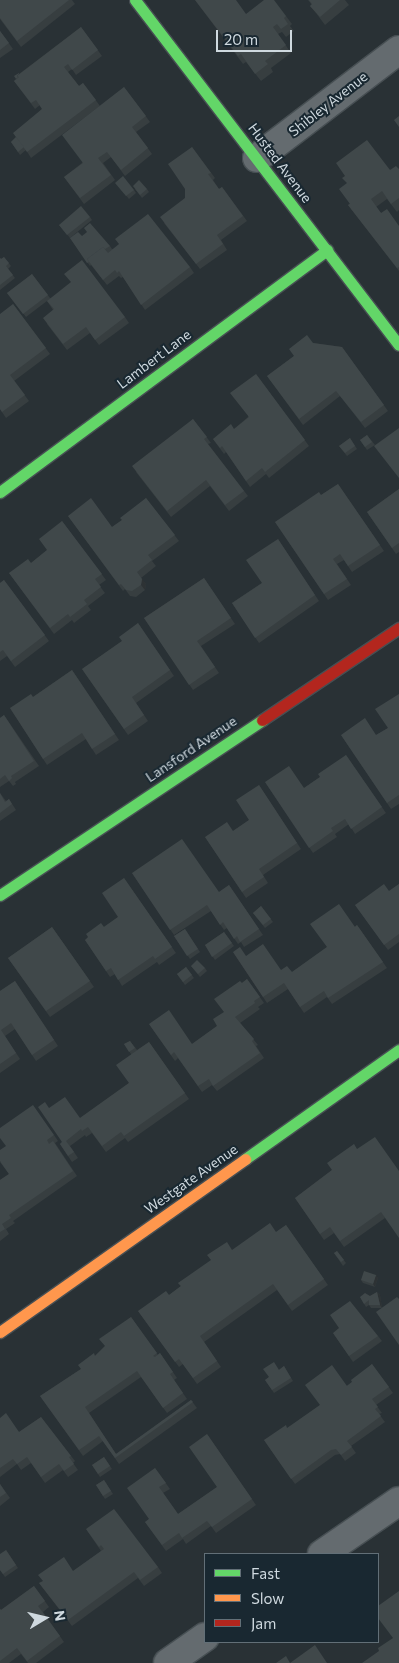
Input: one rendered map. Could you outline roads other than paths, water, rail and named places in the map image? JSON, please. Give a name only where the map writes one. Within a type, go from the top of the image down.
[{"type":"street","name":"Husted Avenue","points":[[135,0],[399,346]]},
{"type":"street","name":"Shibley Avenue","points":[[257,158],[399,50]]},
{"type":"street","name":"Lambert Lane","points":[[0,492],[327,250]]},
{"type":"street","name":"Lansford Avenue","points":[[0,895],[399,628]]},
{"type":"street","name":"Westgate Avenue","points":[[0,1332],[399,1050]]},
{"type":"street","points":[[323,1553],[399,1501]]},
{"type":"street","points":[[168,1663],[204,1638]]}]
